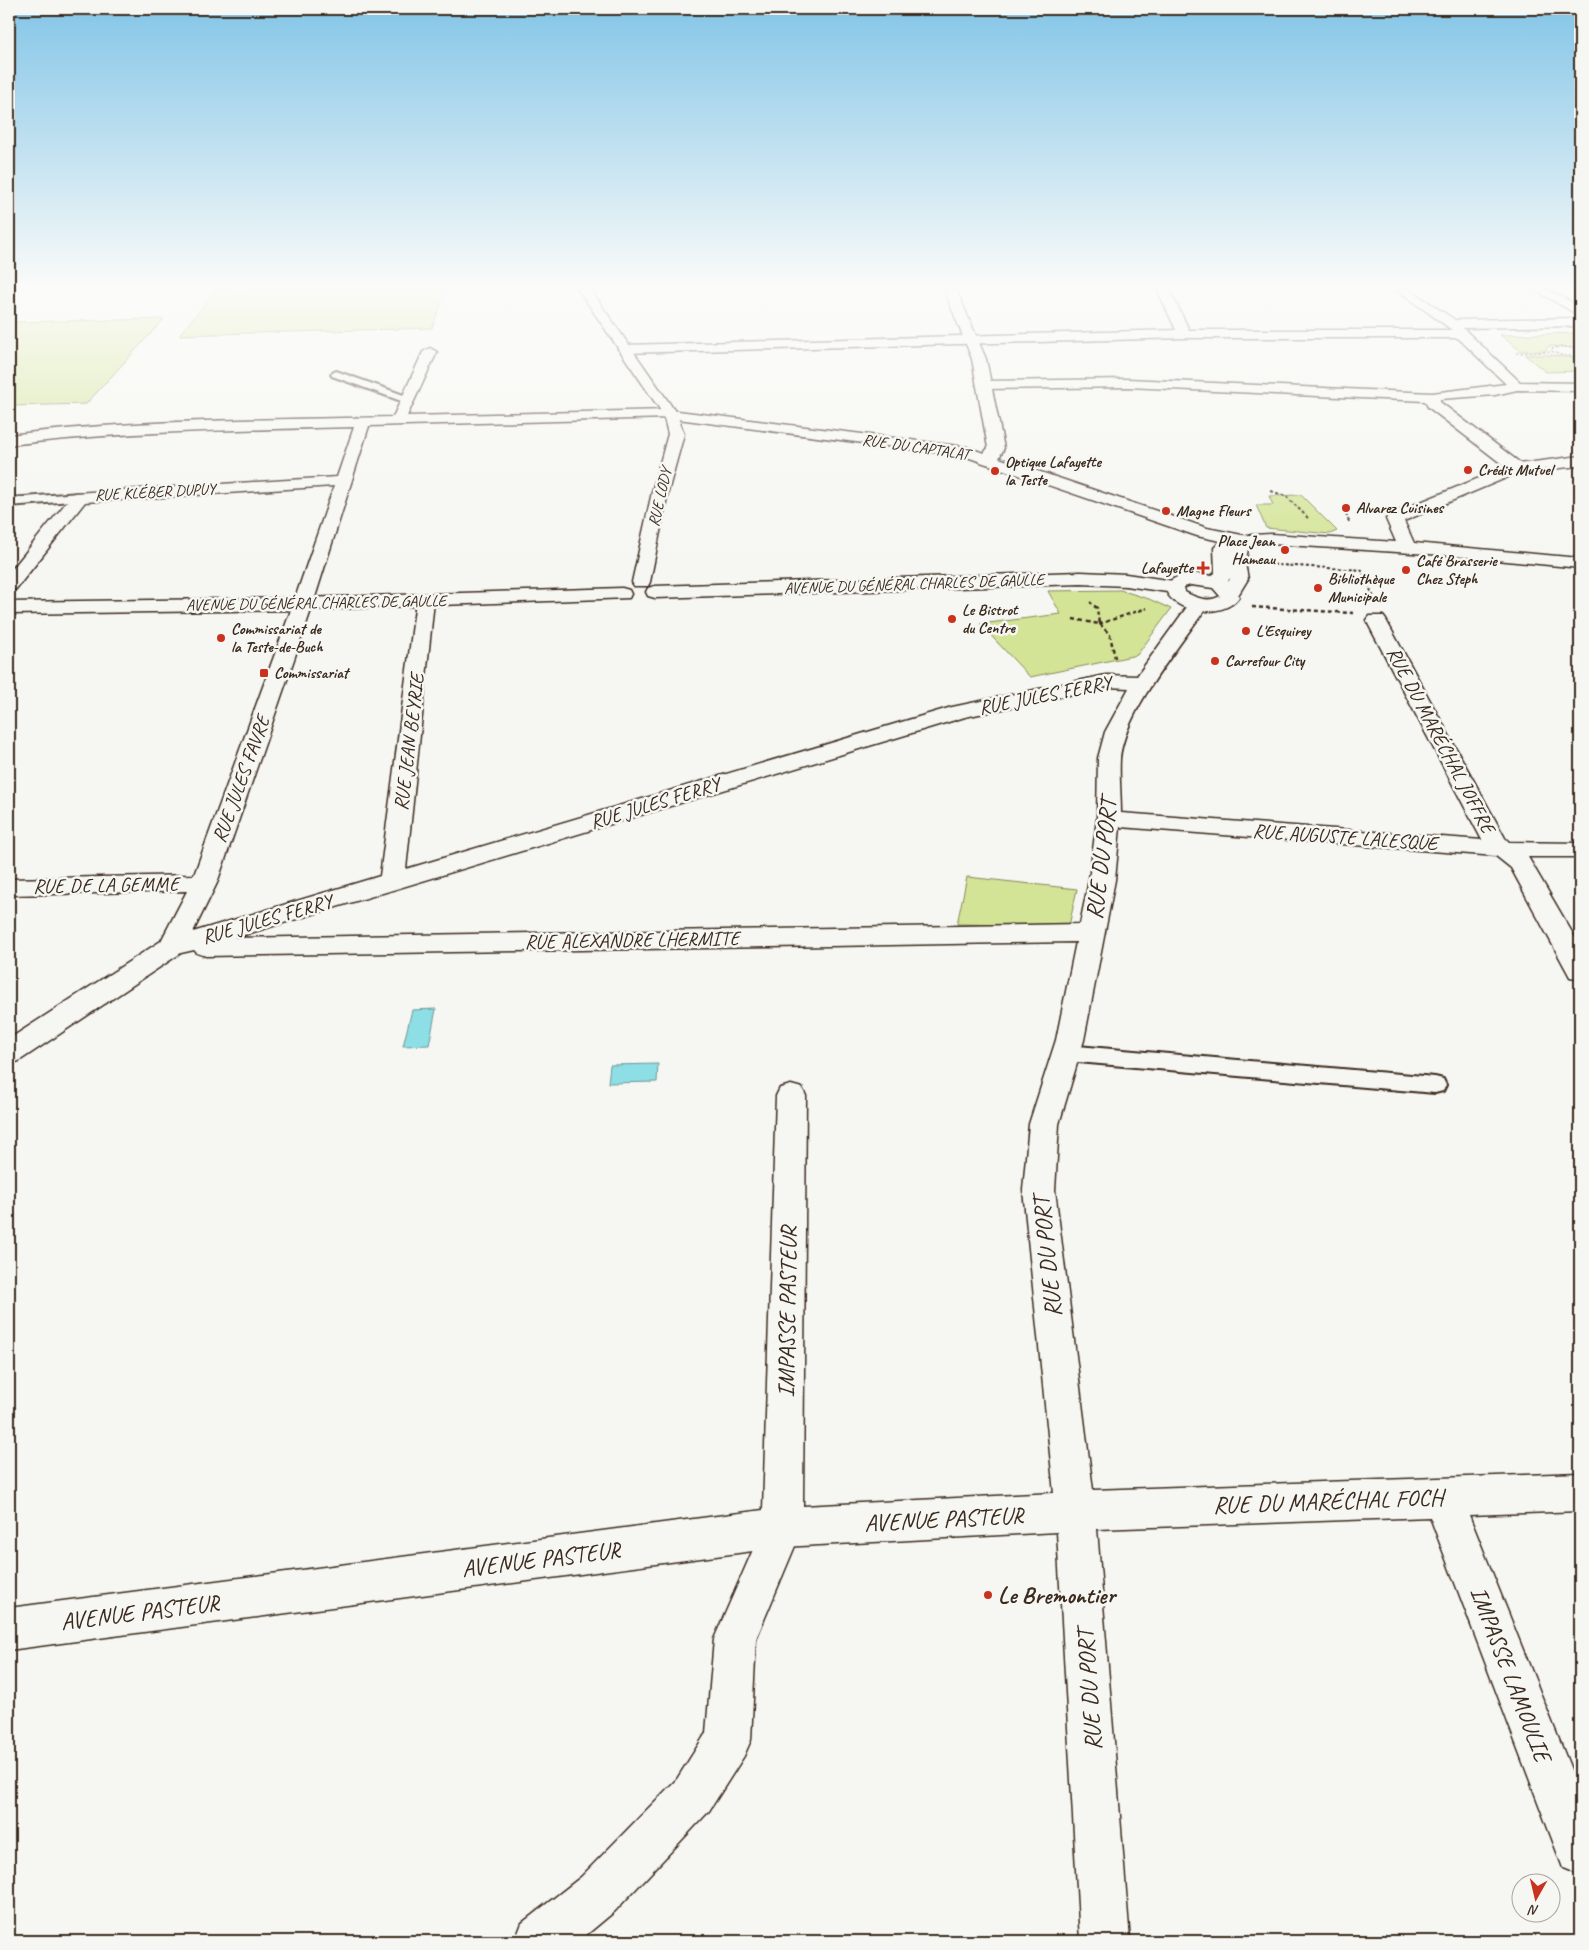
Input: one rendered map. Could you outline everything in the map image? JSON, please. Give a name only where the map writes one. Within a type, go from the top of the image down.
[{"type":"street","points":[[398,421],[417,380]]},
{"type":"street","points":[[646,380],[670,414]]},
{"type":"street","points":[[982,380],[996,448],[995,454],[987,459]]},
{"type":"street","points":[[1510,380],[1516,386]]},
{"type":"street","points":[[983,386],[1128,383],[1432,397],[1445,393],[1505,390],[1516,386],[1580,387]]},
{"type":"street","points":[[1432,397],[1433,404],[1517,468]]},
{"type":"street","name":"RUE DU CAPTALAT","points":[[9,440],[51,435],[212,426],[670,414],[966,452],[1203,532],[1241,540]]},
{"type":"street","name":"RUE LODY","points":[[648,587],[660,492],[676,434],[670,414]]},
{"type":"street","name":"RUE JULES FAVRE","points":[[172,947],[204,883],[303,604],[363,422]]},
{"type":"street","points":[[1408,548],[1395,519],[1517,468],[1580,461]]},
{"type":"street","name":"RUE KLÉBER DUPUY","points":[[9,585],[80,497],[344,481]]},
{"type":"street","points":[[1215,582],[1224,574],[1223,548],[1227,544],[1241,540],[1271,539],[1408,548],[1580,563]]},
{"type":"street","points":[[1230,593],[1222,585],[1215,582],[1189,579],[1174,586],[1176,595],[1194,612],[1223,603],[1230,597],[1230,593],[1239,579],[1236,563],[1237,549],[1242,546],[1241,540]]},
{"type":"street","name":"AVENUE DU GÉNÉRAL CHARLES DE GAULLE","points":[[9,608],[303,604],[622,594],[621,591],[624,586],[1081,578],[1126,580],[1174,586]]},
{"type":"street","name":"RUE JEAN BEYRIE","points":[[392,882],[425,601]]},
{"type":"street","name":"RUE DU PORT","points":[[1105,1941],[1076,1510],[1039,1190],[1044,1124],[1066,1053],[1102,880],[1109,819],[1109,758],[1133,681],[1194,612]]},
{"type":"street","name":"RUE DU MARÉCHAL JOFFRE","points":[[1376,617],[1495,842],[1507,849],[1521,864],[1580,970]]},
{"type":"street","name":"RUE JULES FERRY","points":[[172,947],[960,712],[1106,681],[1133,681]]},
{"type":"street","name":"RUE AUGUSTE LALESQUE","points":[[1109,819],[1507,849],[1580,850]]},
{"type":"street","name":"RUE DE LA GEMME","points":[[9,887],[204,883]]},
{"type":"street","name":"RUE ALEXANDRE LHERMITE","points":[[172,947],[1092,933]]},
{"type":"street","points":[[12,1054],[172,947]]},
{"type":"street","name":"IMPASSE PASTEUR","points":[[783,1527],[791,1096]]},
{"type":"street","name":"RUE DU MARÉCHAL FOCH","points":[[1076,1510],[1580,1492]]},
{"type":"street","name":"IMPASSE LAMOULIE","points":[[1442,1497],[1580,1852]]},
{"type":"street","name":"AVENUE PASTEUR","points":[[9,1629],[783,1527],[1052,1513],[1076,1510]]},
{"type":"street","points":[[540,1941],[598,1894],[693,1795],[728,1740],[735,1639],[783,1527]]},
{"type":"lane","points":[[353,380],[408,400]]},
{"type":"lane","points":[[9,502],[80,497]]},
{"type":"lane","points":[[1066,1053],[1435,1085]]},
{"type":"path","points":[[1251,608],[1376,617],[1375,599],[1358,563]]},
{"type":"path","points":[[1253,564],[1362,570]]},
{"type":"path","points":[[1089,599],[1099,613],[1099,624],[1110,634],[1110,643],[1133,681]]},
{"type":"path","points":[[1073,619],[1099,624],[1151,607],[1194,612]]},
{"type":"green space","points":[[9,380],[108,380],[86,404],[9,406]]},
{"type":"green space","points":[[1301,495],[1337,531],[1330,534],[1266,528],[1256,505],[1273,505],[1269,496]]},
{"type":"green space","points":[[1120,590],[1149,599],[1171,609],[1137,655],[1030,677],[980,624],[1061,614],[1048,591]]},
{"type":"green space","points":[[967,877],[1077,889],[1069,926],[957,924]]},
{"type":"water","points":[[436,1009],[429,1045],[403,1046],[412,1010]]},
{"type":"water","points":[[658,1064],[657,1082],[608,1083],[610,1065]]},
{"type":"place","name":"Crédit Mutuel","points":[[1468,470]]},
{"type":"place","name":"Optique Lafayette la Teste","points":[[995,471]]},
{"type":"place","name":"Alvarez Cuisines","points":[[1346,508]]},
{"type":"place","name":"Magne Fleurs","points":[[1166,511]]},
{"type":"place","name":"Place Jean Hameau","points":[[1285,550]]},
{"type":"place","name":"Lafayette","points":[[1203,568]]},
{"type":"place","name":"Café Brasserie Chez Steph","points":[[1406,570]]},
{"type":"place","name":"Bibliothèque Municipale","points":[[1318,588]]},
{"type":"place","name":"Le Bistrot du Centre","points":[[952,619]]},
{"type":"place","name":"L'Esquirey","points":[[1246,631]]},
{"type":"place","name":"Commissariat de la Teste-de-Buch","points":[[221,638]]},
{"type":"place","name":"Carrefour City","points":[[1215,661]]},
{"type":"place","name":"Commissariat","points":[[264,673]]},
{"type":"place","name":"Le Bremontier","points":[[988,1595]]}]
